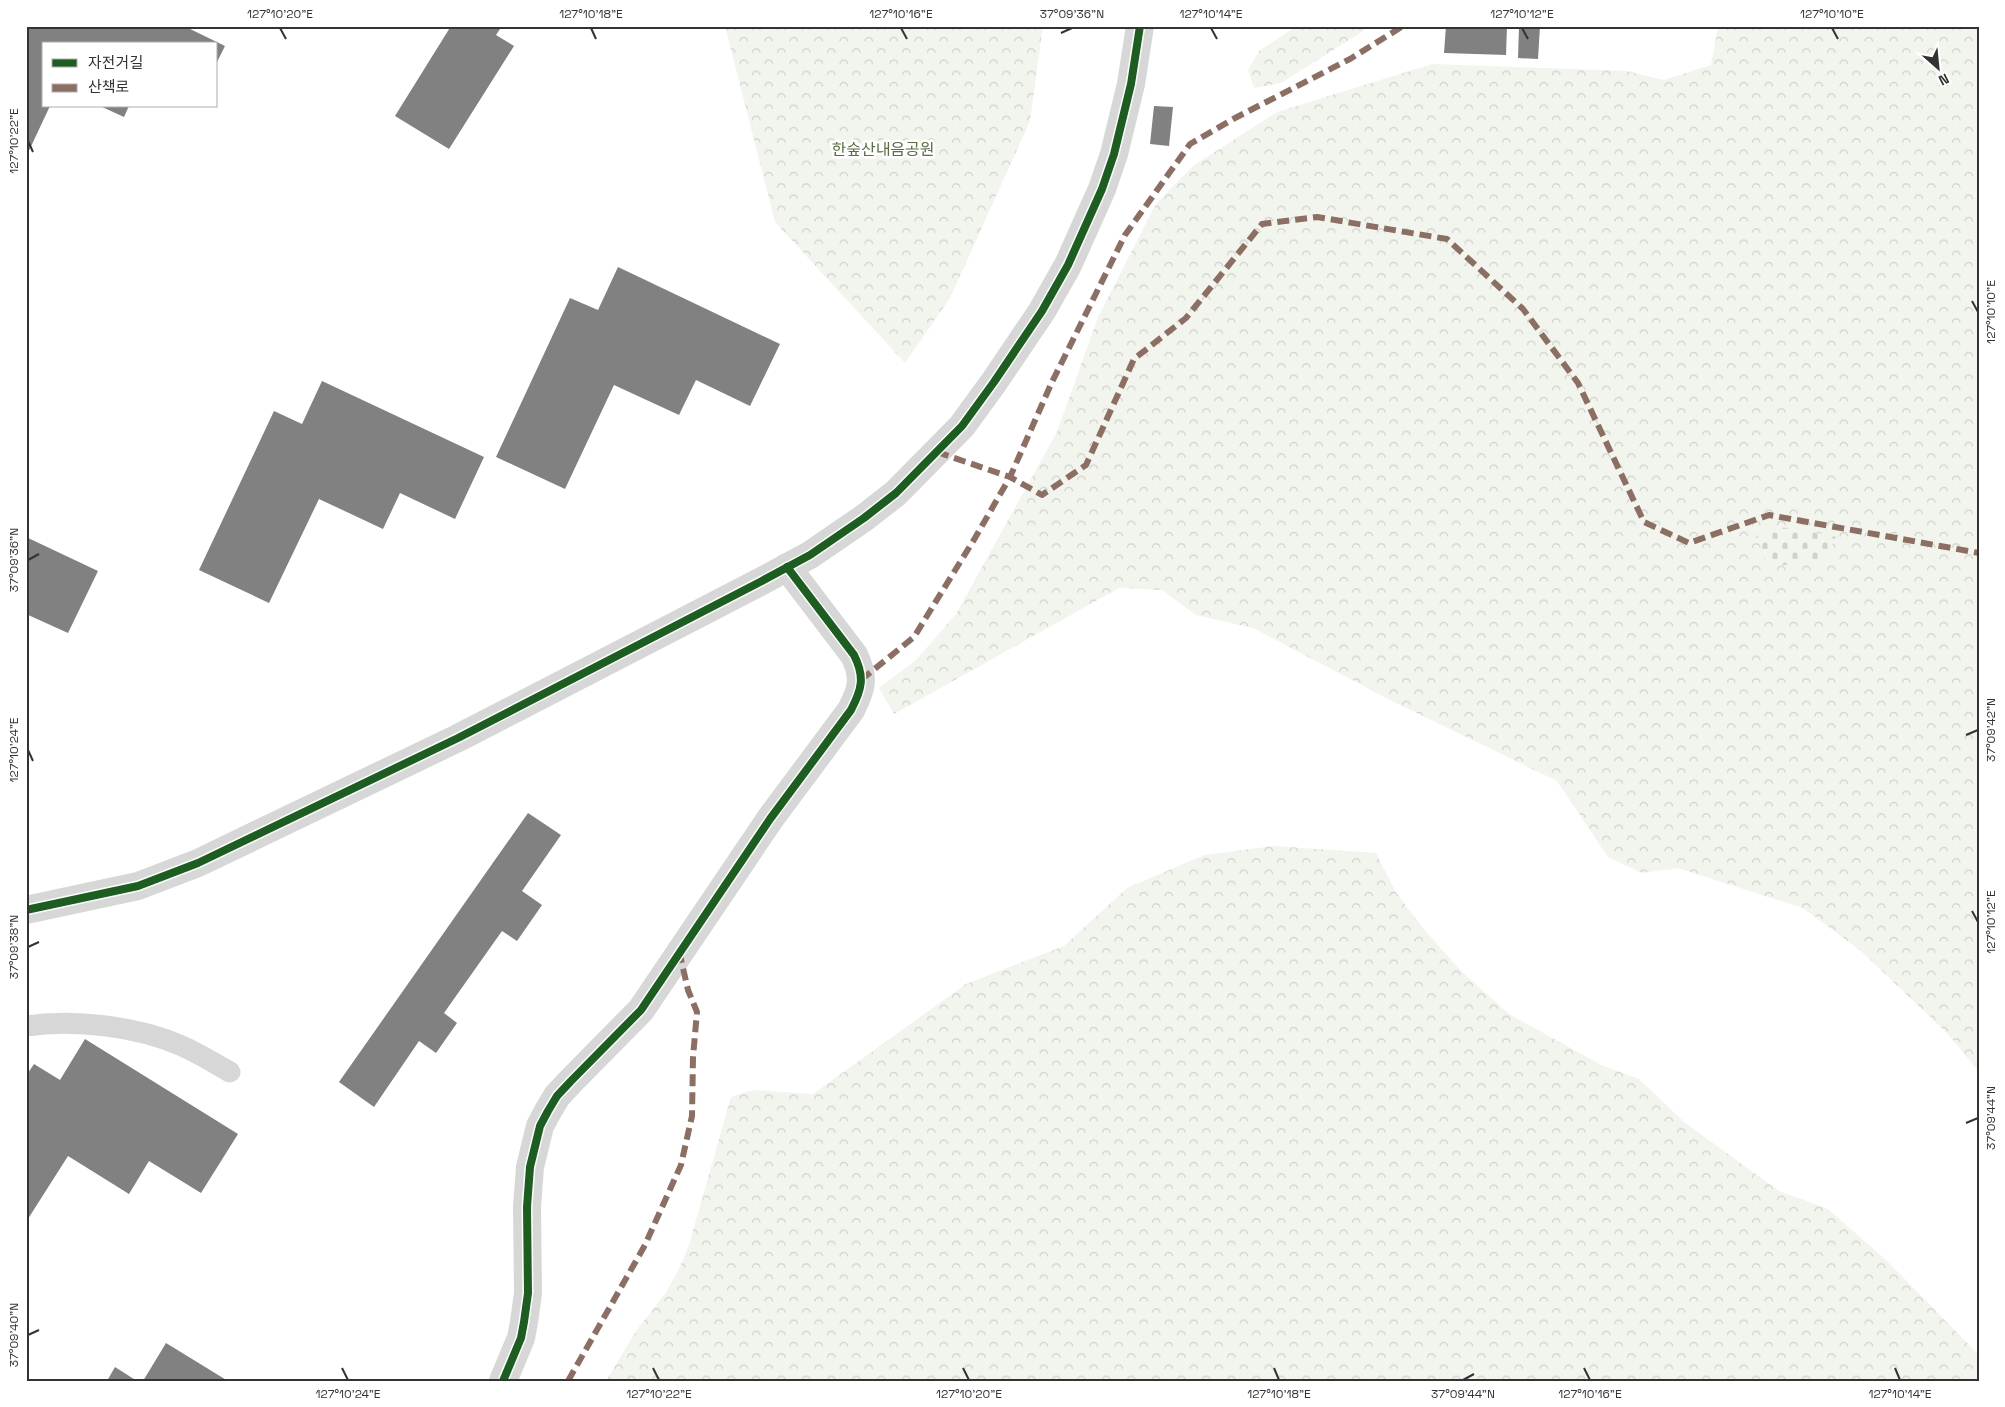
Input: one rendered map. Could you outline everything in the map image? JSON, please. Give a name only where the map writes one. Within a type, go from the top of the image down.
[{"type":"street","points":[[26,910],[138,886],[198,863],[458,738],[787,567],[864,518],[896,493],[962,426],[1042,311],[1068,265],[1102,189],[1114,154],[1131,84],[1140,26]]},
{"type":"street","points":[[503,1381],[522,1338],[528,1293],[527,1207],[530,1167],[540,1126],[557,1096],[641,1010],[770,819],[851,710],[859,694],[860,667],[854,655],[787,567]]},
{"type":"lane","points":[[26,1026],[52,1022],[131,1030],[182,1046],[230,1072]]},
{"type":"green space","name":"한숲산내음공원","points":[[725,26],[1043,26],[1030,121],[950,298],[905,363],[775,222]]},
{"type":"green space","points":[[1297,26],[1371,26],[1281,83],[1254,88],[1248,70],[1259,51]]},
{"type":"green space","points":[[1718,26],[1979,26],[1979,1072],[1947,1033],[1861,951],[1803,908],[1678,868],[1642,873],[1608,857],[1557,781],[1394,702],[1253,628],[1196,615],[1162,590],[1119,588],[894,714],[879,688],[916,660],[956,614],[1057,432],[1098,317],[1156,204],[1193,166],[1277,112],[1432,64],[1627,71],[1664,80],[1711,65]]},
{"type":"green space","points":[[1774,527],[1800,529],[1836,537],[1825,559],[1769,567],[1756,536]]},
{"type":"green space","points":[[1273,846],[1376,853],[1395,891],[1422,927],[1461,971],[1509,1014],[1601,1065],[1639,1079],[1684,1122],[1779,1191],[1828,1209],[1886,1260],[1979,1355],[1979,1381],[606,1381],[636,1331],[665,1294],[680,1267],[689,1245],[731,1097],[753,1090],[813,1094],[966,984],[1064,946],[1127,888],[1204,855]]},
{"type":"building","points":[[26,26],[184,26],[217,42],[42,42],[42,108],[49,108],[26,157]]},
{"type":"building","points":[[451,26],[502,26],[496,35],[514,46],[449,149],[395,116]]},
{"type":"building","points":[[1446,26],[1507,26],[1506,55],[1444,53]]},
{"type":"building","points":[[1519,26],[1540,26],[1538,59],[1518,58]]},
{"type":"building","points":[[218,43],[225,46],[218,60]]},
{"type":"building","points":[[1154,106],[1173,107],[1169,146],[1150,144]]},
{"type":"building","points":[[104,108],[128,108],[124,117]]},
{"type":"building","points":[[618,267],[780,344],[750,406],[696,380],[679,415],[614,385],[565,489],[496,457],[570,298],[598,310]]},
{"type":"building","points":[[322,381],[484,457],[455,519],[400,493],[383,529],[319,499],[269,603],[199,570],[274,411],[302,424]]},
{"type":"building","points":[[26,537],[98,571],[68,633],[26,614]]},
{"type":"building","points":[[528,813],[561,835],[522,891],[542,905],[517,941],[502,931],[444,1013],[457,1023],[436,1053],[419,1041],[374,1107],[339,1082]]},
{"type":"building","points":[[85,1039],[238,1134],[201,1193],[149,1161],[129,1194],[68,1156],[26,1222],[26,1076],[34,1064],[60,1080]]},
{"type":"building","points":[[166,1343],[228,1381],[143,1381]]},
{"type":"building","points":[[115,1367],[137,1381],[107,1381]]},
{"type":"marked path","points":[[861,680],[914,637],[975,538],[1010,477],[1052,382],[1125,235],[1190,144],[1235,118],[1350,59],[1403,26]]},
{"type":"marked path","points":[[937,452],[1010,477],[1042,495],[1086,465],[1134,359],[1186,318],[1262,224],[1317,217],[1447,239],[1523,309],[1578,383],[1644,522],[1689,543],[1769,515],[1979,553]]},
{"type":"marked path","points":[[568,1381],[645,1245],[681,1165],[692,1116],[693,1057],[697,1012],[688,990],[680,955]]},
{"type":"cycle path","points":[[26,910],[138,886],[198,863],[458,738],[760,582],[810,555],[864,518],[896,493],[962,426],[1042,311],[1068,265],[1102,189],[1114,154],[1131,84],[1140,26]]},
{"type":"cycle path","points":[[503,1381],[521,1338],[524,1322],[528,1293],[527,1207],[530,1167],[540,1126],[557,1096],[641,1010],[770,819],[851,710],[858,696],[861,677],[854,655],[787,567]]}]
